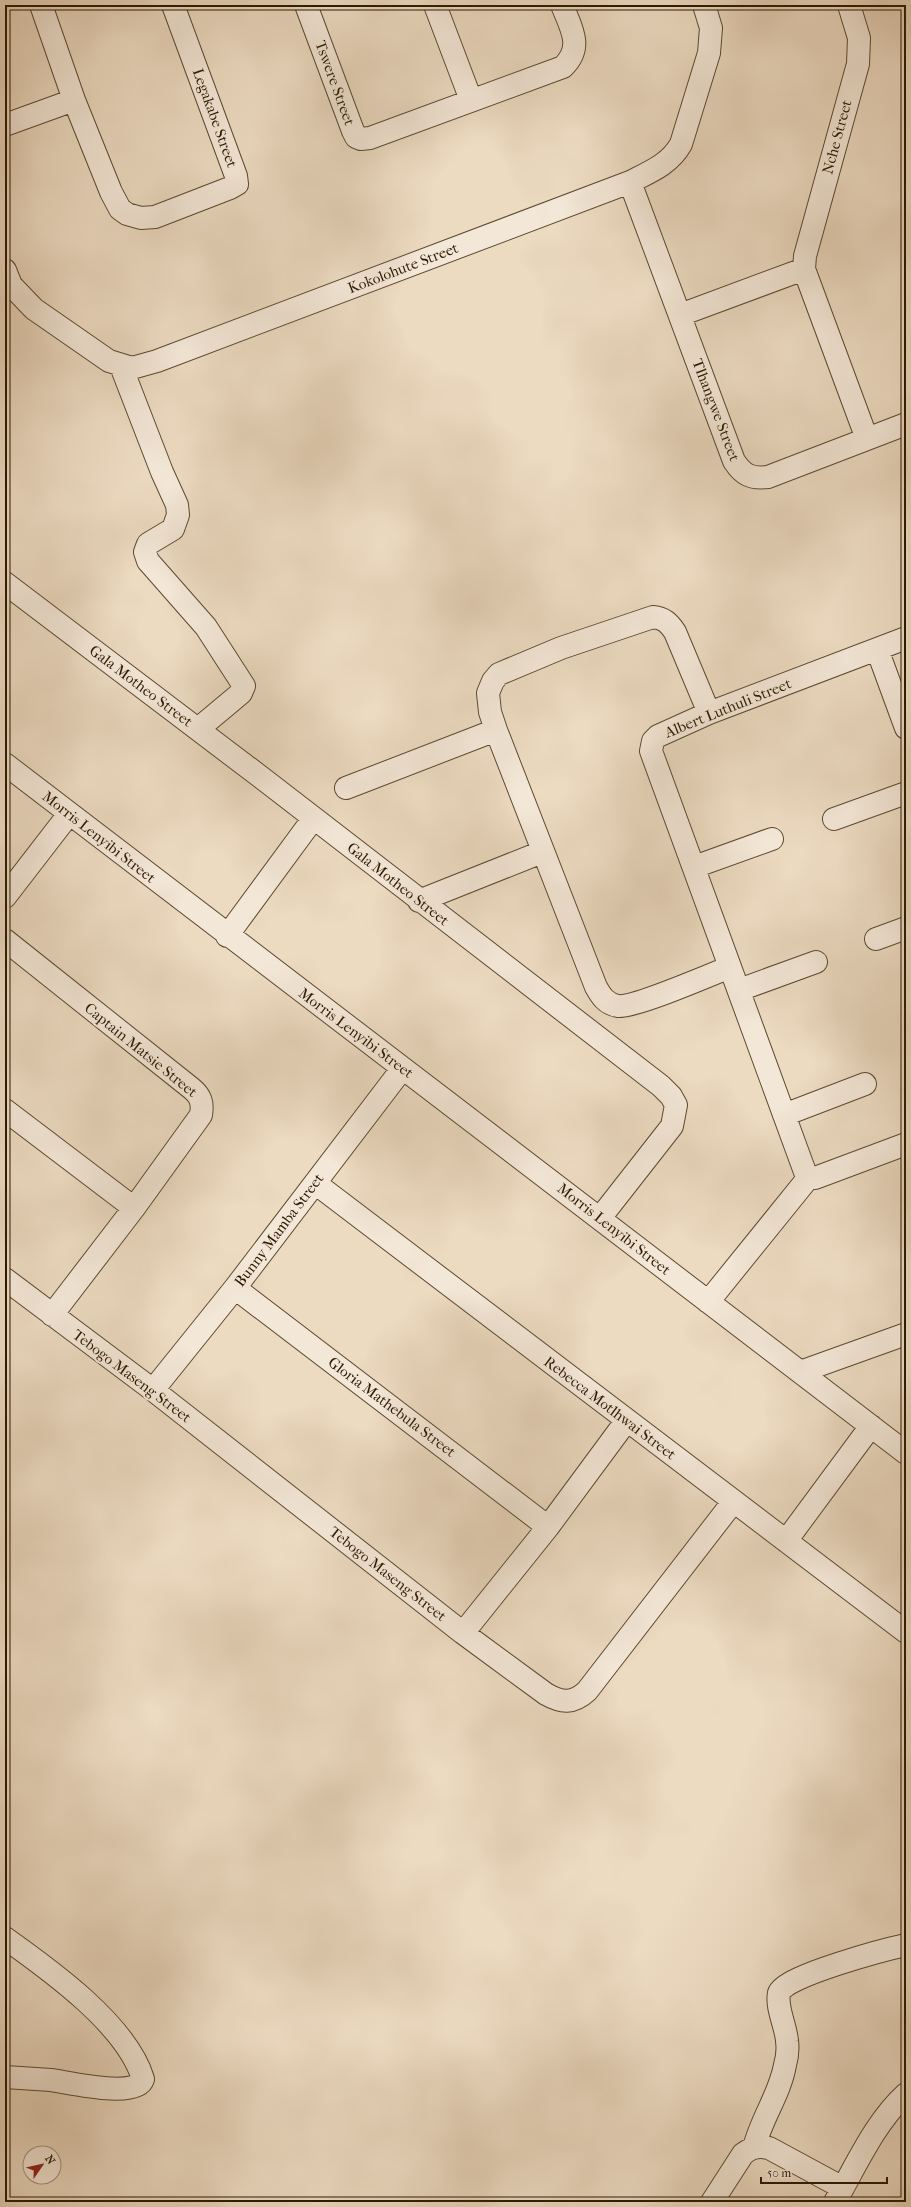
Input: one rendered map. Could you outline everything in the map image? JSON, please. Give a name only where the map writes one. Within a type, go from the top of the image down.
[{"type":"street","name":"Legakabe Street","points":[[41,5],[74,100],[111,192],[120,209],[127,214],[141,218],[155,217],[230,188],[236,184],[236,176],[173,5]]},
{"type":"street","name":"Tswere Street","points":[[306,5],[356,137],[361,139],[370,138],[471,100],[554,72],[570,60],[574,50],[575,39],[562,5]]},
{"type":"street","points":[[435,5],[471,100]]},
{"type":"street","name":"Kokolohute Street","points":[[7,281],[34,309],[109,361],[121,366],[132,368],[157,361],[630,182],[665,164],[681,144],[709,53],[711,28],[704,5]]},
{"type":"street","name":"Nche Street","points":[[849,5],[859,38],[858,64],[805,256],[804,269],[867,439]]},
{"type":"street","points":[[5,125],[74,100]]},
{"type":"street","name":"Tlhangwe Street","points":[[630,182],[734,461],[740,470],[749,477],[768,477],[906,424]]},
{"type":"street","points":[[680,315],[804,269]]},
{"type":"street","points":[[121,366],[162,472],[177,505],[178,515],[173,529],[148,544],[144,552],[148,561],[206,627],[244,686],[241,693],[198,729]]},
{"type":"street","name":"Gala Motheo Street","points":[[5,583],[198,729],[661,1086],[671,1096],[676,1105],[672,1126],[600,1218]]},
{"type":"street","points":[[709,713],[675,632],[666,621],[653,617],[561,648],[499,674],[493,681],[488,693],[490,712],[496,730],[542,852],[596,987],[602,997],[609,1003],[627,1006],[730,967]]},
{"type":"street","name":"Albert Luthuli Street","points":[[809,1177],[805,1172],[651,751],[653,741],[658,736],[709,713],[906,638]]},
{"type":"street","points":[[877,649],[906,728]]},
{"type":"street","points":[[346,788],[496,730]]},
{"type":"street","name":"Morris Lenyibi Street","points":[[5,764],[227,936],[600,1218],[906,1453]]},
{"type":"street","points":[[834,819],[906,793]]},
{"type":"street","points":[[5,897],[69,814]]},
{"type":"street","points":[[227,936],[313,819]]},
{"type":"street","points":[[694,867],[772,839]]},
{"type":"street","points":[[419,900],[542,852]]},
{"type":"street","points":[[876,939],[906,928]]},
{"type":"street","name":"Captain Matsie Street","points":[[5,940],[198,1094],[202,1101],[200,1115],[134,1208],[52,1315]]},
{"type":"street","points":[[739,990],[816,962]]},
{"type":"street","name":"Bunny Mamba Street","points":[[153,1390],[235,1288],[402,1068]]},
{"type":"street","points":[[784,1115],[865,1084]]},
{"type":"street","points":[[5,1110],[134,1208]]},
{"type":"street","points":[[708,1302],[809,1177],[815,1178],[906,1144]]},
{"type":"street","name":"Rebecca Motlhwai Street","points":[[315,1183],[906,1632]]},
{"type":"street","name":"Tebogo Maseng Street","points":[[5,1279],[153,1390],[463,1633],[546,1694],[559,1701],[567,1702],[581,1696],[733,1502]]},
{"type":"street","name":"Gloria Mathebula Street","points":[[235,1288],[548,1527]]},
{"type":"street","points":[[800,1372],[906,1334]]},
{"type":"street","points":[[463,1633],[548,1527],[627,1420]]},
{"type":"street","points":[[786,1541],[871,1426]]},
{"type":"street","points":[[5,1938],[54,1974],[106,2022],[137,2061],[143,2079],[140,2084],[136,2086],[107,2089],[52,2080],[5,2077]]},
{"type":"street","points":[[754,2148],[762,2122],[781,2085],[786,2064],[787,2041],[779,2001],[779,1992],[788,1984],[814,1972],[871,1953],[906,1945]]},
{"type":"street","points":[[712,2202],[735,2164],[743,2154],[754,2148],[769,2148],[839,2195],[874,2135],[898,2101],[906,2094]]}]
